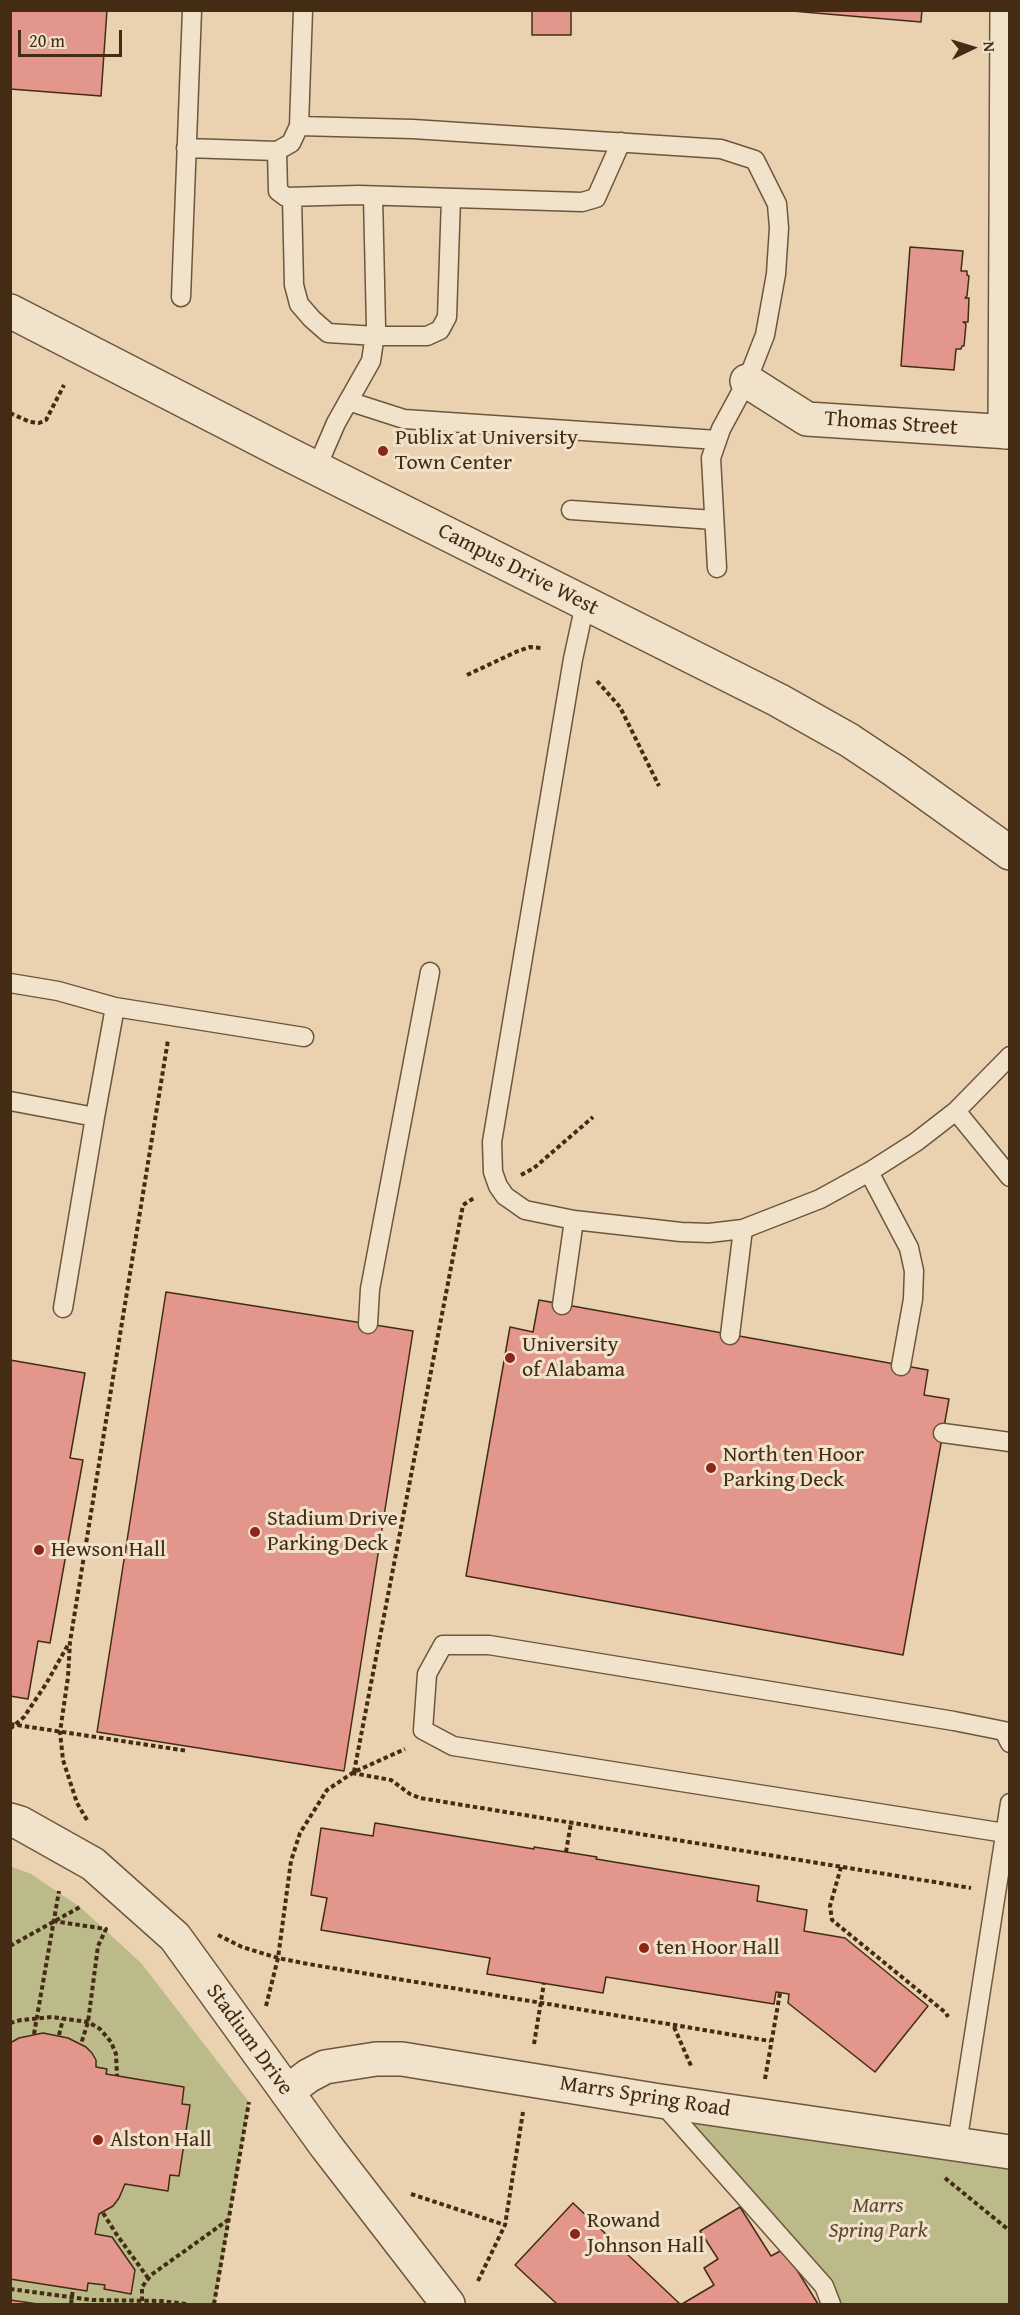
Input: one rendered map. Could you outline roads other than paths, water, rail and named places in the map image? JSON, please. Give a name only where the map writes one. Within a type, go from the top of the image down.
[{"type":"street","points":[[1007,10],[1007,432]]},
{"type":"street","name":"Campus Drive West","points":[[10,311],[778,700],[849,740],[941,802],[1010,853]]},
{"type":"street","name":"Thomas Street","points":[[747,381],[807,419],[1007,432]]},
{"type":"street","name":"Stadium Drive","points":[[10,1820],[20,1823],[93,1864],[174,1937],[286,2092],[448,2304]]},
{"type":"street","name":"Marrs Spring Road","points":[[286,2092],[325,2067],[376,2059],[402,2059],[660,2101],[1010,2152]]},
{"type":"lane","points":[[181,297],[192,10]]},
{"type":"lane","points":[[186,148],[277,151],[291,143],[299,126],[303,10]]},
{"type":"lane","points":[[299,126],[414,129],[721,149],[755,160],[777,204],[779,228],[776,274],[765,334],[747,381],[721,429],[711,458],[717,568]]},
{"type":"lane","points":[[277,151],[279,191],[286,196],[582,202],[596,198],[621,142]]},
{"type":"lane","points":[[317,468],[336,423],[371,361],[376,336],[373,196]]},
{"type":"lane","points":[[292,197],[294,285],[298,304],[328,333],[376,336],[427,336],[440,330],[447,317],[451,198]]},
{"type":"lane","points":[[348,401],[404,419],[717,440]]},
{"type":"lane","points":[[571,510],[714,520]]},
{"type":"lane","points":[[585,604],[573,659],[494,1131],[491,1158],[498,1186],[514,1204],[525,1210],[574,1220],[681,1232],[709,1233],[743,1229],[820,1199],[869,1172],[916,1142],[956,1111],[1010,1056]]},
{"type":"lane","points":[[368,1324],[370,1289],[430,972]]},
{"type":"lane","points":[[10,983],[58,992],[115,1007],[304,1037]]},
{"type":"lane","points":[[63,1308],[115,1007]]},
{"type":"lane","points":[[10,1101],[95,1117]]},
{"type":"lane","points":[[956,1111],[1010,1177]]},
{"type":"lane","points":[[869,1172],[909,1248],[914,1271],[913,1299],[901,1366]]},
{"type":"lane","points":[[562,1305],[574,1220]]},
{"type":"lane","points":[[730,1335],[743,1229]]},
{"type":"lane","points":[[943,1433],[1010,1442]]},
{"type":"lane","points":[[1005,1833],[453,1746],[423,1730],[427,1674],[443,1645],[489,1645],[954,1721],[1004,1731],[1010,1743]]},
{"type":"lane","points":[[957,2144],[1010,1803]]},
{"type":"lane","points":[[660,2101],[824,2286],[831,2304]]},
{"type":"place","name":"Publix at University Town Center","points":[[383,451]]},
{"type":"place","name":"University of Alabama","points":[[510,1358]]},
{"type":"place","name":"North ten Hoor Parking Deck","points":[[711,1468]]},
{"type":"place","name":"Stadium Drive Parking Deck","points":[[255,1532]]},
{"type":"place","name":"Hewson Hall","points":[[39,1550]]},
{"type":"place","name":"ten Hoor Hall","points":[[644,1948]]},
{"type":"place","name":"Alston Hall","points":[[98,2140]]},
{"type":"place","name":"Rowand Johnson Hall","points":[[575,2234]]},
{"type":"park label","name":"Marrs Spring Park","points":[[878,2218]]}]
